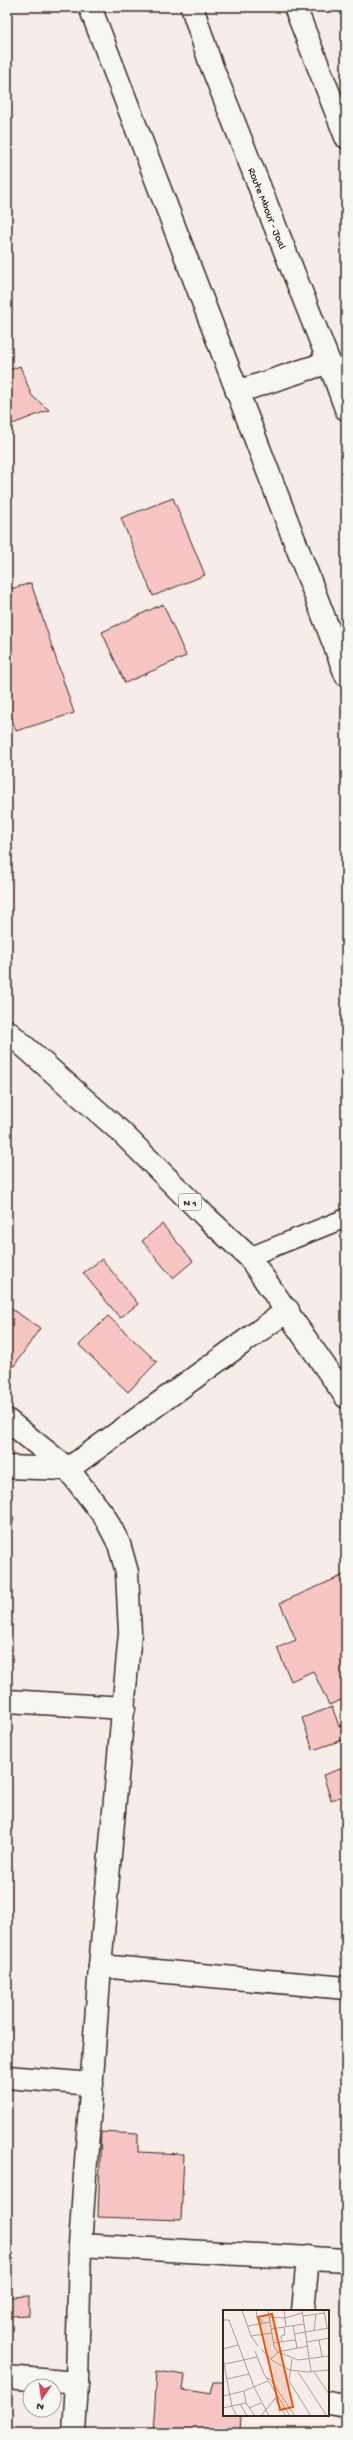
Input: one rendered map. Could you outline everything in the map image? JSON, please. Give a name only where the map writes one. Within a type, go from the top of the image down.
[{"type":"main road","points":[[90,7],[346,676]]},
{"type":"main road","name":"Route Mbour - Joal","points":[[192,7],[210,62],[338,358],[346,410]]},
{"type":"main road","points":[[295,7],[346,137]]},
{"type":"main road","points":[[237,392],[338,358]]},
{"type":"main road","name":"N 1","points":[[7,1031],[121,1132],[206,1217],[250,1256],[346,1397]]},
{"type":"main road","points":[[7,1467],[68,1469],[288,1310]]},
{"type":"main road","points":[[7,1420],[68,1469],[105,1517],[119,1544],[127,1572],[130,1633],[100,1966],[80,2245],[77,2383],[74,2433]]},
{"type":"main road","points":[[7,1701],[124,1708]]},
{"type":"main road","points":[[100,1966],[346,1988]]},
{"type":"main road","points":[[7,2078],[92,2084]]},
{"type":"main road","points":[[80,2245],[346,2260]]},
{"type":"main road","points":[[303,2310],[308,2257]]},
{"type":"main road","points":[[7,2377],[77,2383]]},
{"type":"main road","points":[[329,2403],[346,2406]]},
{"type":"lane","points":[[250,1256],[346,1218]]},
{"type":"building","points":[[20,366],[32,396],[49,410],[7,426],[7,371]]},
{"type":"building","points":[[173,498],[205,575],[153,596],[121,518]]},
{"type":"building","points":[[31,583],[74,713],[16,731],[7,703],[7,590]]},
{"type":"building","points":[[163,604],[186,656],[125,683],[102,632]]},
{"type":"building","points":[[162,1224],[193,1261],[173,1278],[142,1241]]},
{"type":"building","points":[[102,1259],[138,1304],[120,1318],[83,1273]]},
{"type":"building","points":[[7,1306],[40,1328],[14,1366],[7,1361]]},
{"type":"building","points":[[108,1316],[157,1362],[128,1392],[79,1345]]},
{"type":"building","points":[[7,1516],[14,1517],[7,1551]]},
{"type":"building","points":[[346,1574],[346,1698],[329,1705],[313,1671],[291,1681],[277,1648],[296,1640],[280,1603]]},
{"type":"building","points":[[332,1707],[339,1726],[346,1723],[346,1753],[342,1740],[313,1750],[302,1718]]},
{"type":"building","points":[[346,1767],[346,1795],[331,1800],[323,1775]]},
{"type":"building","points":[[101,2132],[138,2134],[138,2152],[184,2154],[181,2220],[98,2217]]},
{"type":"building","points":[[8,2280],[8,2319],[7,2319]]},
{"type":"building","points":[[29,2296],[29,2315],[10,2316],[10,2297]]},
{"type":"building","points":[[157,2371],[185,2375],[183,2389],[210,2394],[213,2382],[223,2382],[223,2416],[241,2416],[240,2433],[153,2433]]}]
